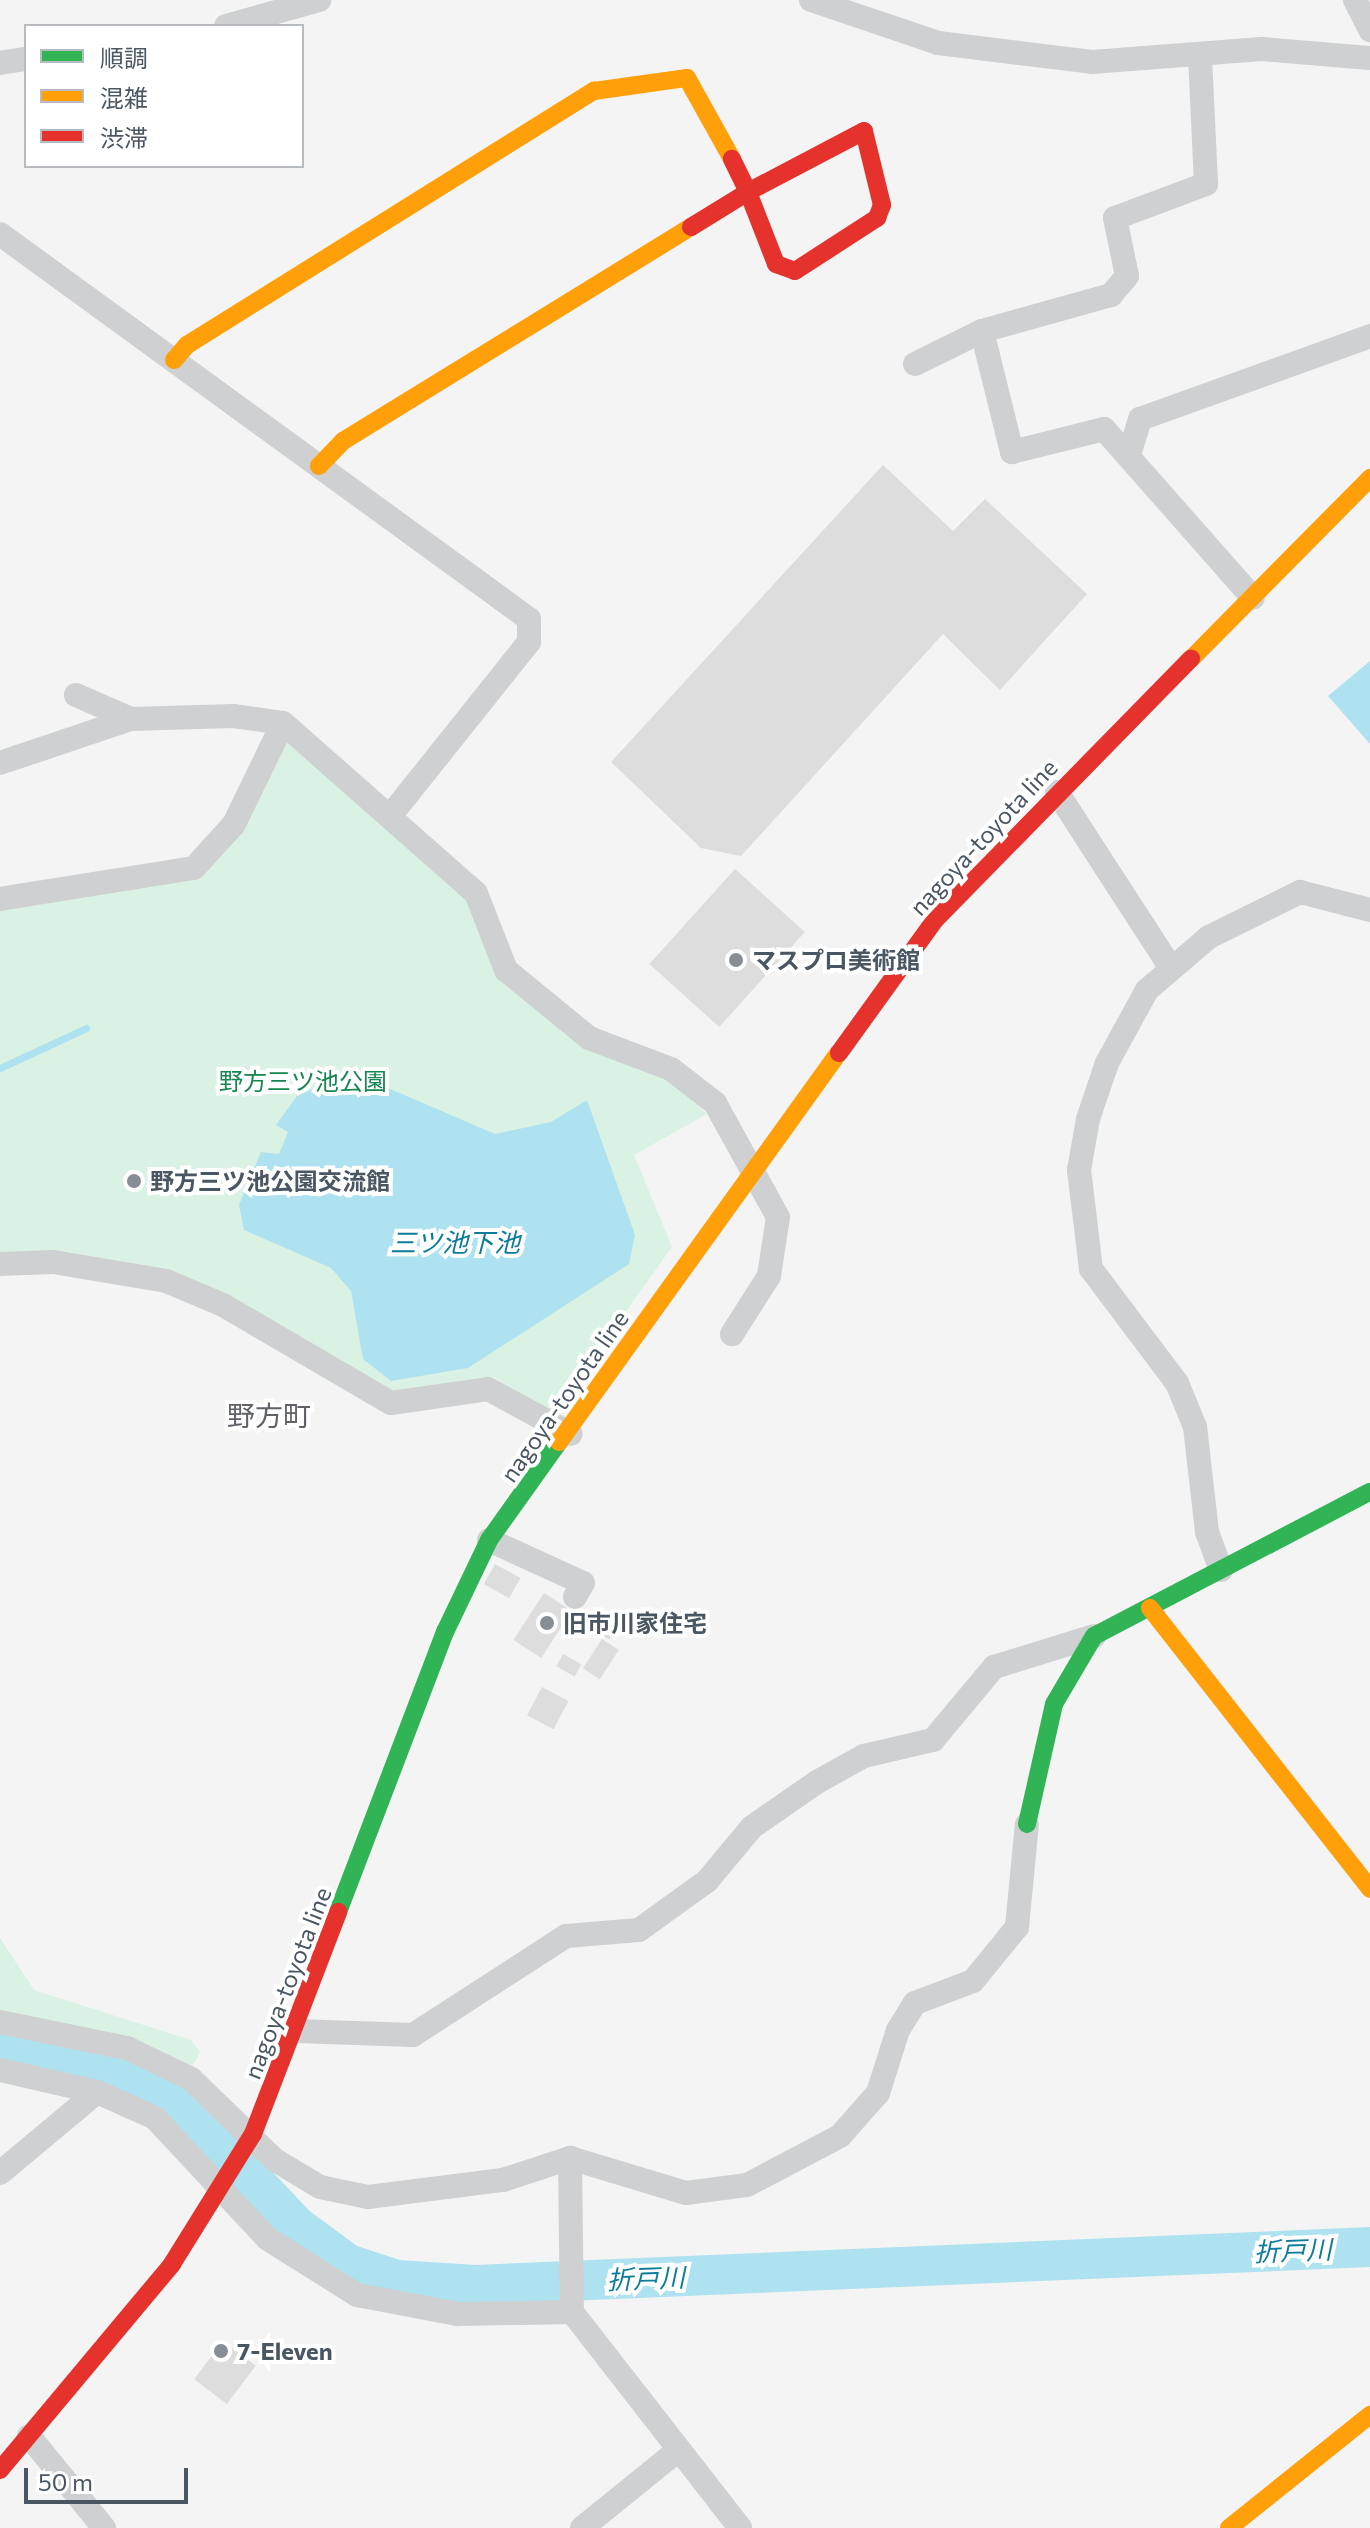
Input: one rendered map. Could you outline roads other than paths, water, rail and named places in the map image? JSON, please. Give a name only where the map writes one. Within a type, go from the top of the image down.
[{"type":"street","points":[[236,24],[319,0]]},
{"type":"street","points":[[811,0],[938,43],[1092,62],[1292,50],[1370,58]]},
{"type":"street","points":[[1355,0],[1370,30]]},
{"type":"street","points":[[915,364],[982,331],[1111,295],[1127,276],[1115,218],[1206,184],[1200,56]]},
{"type":"street","points":[[0,63],[24,59]]},
{"type":"street","points":[[174,360],[187,345],[594,91],[687,78],[699,88],[748,192],[781,270],[795,271],[866,226],[882,205],[864,131],[857,129],[748,192],[343,441],[319,466]]},
{"type":"street","points":[[0,234],[529,619],[532,634],[391,815]]},
{"type":"street","points":[[982,331],[1012,452],[1104,429],[1253,598]]},
{"type":"street","points":[[1129,455],[1140,419],[1370,336]]},
{"type":"street","name":"nagoya-toyota line","points":[[0,2470],[172,2264],[224,2188],[251,2139],[297,2031],[445,1632],[489,1540],[571,1434],[755,1165],[935,920],[1057,792],[1370,478]]},
{"type":"street","points":[[76,695],[131,719]]},
{"type":"street","points":[[0,763],[131,719],[233,716],[283,723],[476,893],[506,970],[589,1038],[671,1069],[715,1103],[755,1165],[778,1217],[769,1276],[732,1334]]},
{"type":"street","points":[[0,899],[194,868],[234,824],[283,723]]},
{"type":"street","points":[[1057,792],[1170,967]]},
{"type":"street","points":[[1221,1570],[1207,1532],[1195,1427],[1177,1383],[1091,1269],[1081,1214],[1079,1170],[1107,1063],[1147,990],[1170,967],[1271,901],[1300,892],[1370,910]]},
{"type":"street","points":[[0,1264],[53,1262],[166,1281],[223,1305],[391,1403],[488,1389],[571,1434]]},
{"type":"street","points":[[297,2031],[413,2035],[566,1936],[639,1930],[707,1881],[752,1827],[817,1782],[864,1756],[933,1740],[994,1667],[1094,1636],[1370,1492]]},
{"type":"street","points":[[489,1540],[583,1583],[575,1597]]},
{"type":"street","points":[[1150,1608],[1370,1889]]},
{"type":"street","points":[[0,2022],[127,2048],[191,2079],[251,2139],[297,2177],[368,2197],[503,2180],[570,2158],[686,2193],[747,2185],[840,2136],[878,2093],[898,2030],[915,2003],[973,1981],[1017,1927],[1027,1824],[1054,1704],[1094,1636]]},
{"type":"street","points":[[0,2070],[97,2092],[155,2118],[224,2188],[268,2239],[357,2295],[458,2314],[574,2305]]},
{"type":"street","points":[[0,2173],[97,2092]]},
{"type":"street","points":[[570,2158],[574,2305],[677,2451],[740,2528]]},
{"type":"street","points":[[1229,2528],[1370,2415]]},
{"type":"street","points":[[29,2436],[104,2528]]},
{"type":"street","points":[[582,2528],[677,2451]]},
{"type":"water","points":[[1370,661],[1370,744],[1328,696]]},
{"type":"water","name":"三ツ池下池","points":[[335,1079],[374,1082],[495,1134],[551,1122],[587,1100],[635,1235],[629,1264],[468,1368],[391,1381],[363,1359],[351,1291],[331,1268],[244,1230],[239,1205],[261,1152],[279,1154],[288,1132],[276,1125],[297,1096]]},
{"type":"waterway","points":[[0,1068],[86,1028]]},
{"type":"waterway","name":"折戸川","points":[[0,2046],[127,2075],[174,2096],[296,2226],[348,2264],[397,2280],[475,2285],[1370,2247]]},
{"type":"place","name":"マスプロ美術館","points":[[736,960]]},
{"type":"place","name":"野方三ツ池公園交流館","points":[[134,1181]]},
{"type":"place","name":"旧市川家住宅","points":[[547,1623]]},
{"type":"place","name":"7-Eleven","points":[[221,2351]]},
{"type":"district","name":"野方町","points":[[269,1415]]},
{"type":"park label","name":"野方三ツ池公園","points":[[303,1081]]}]
